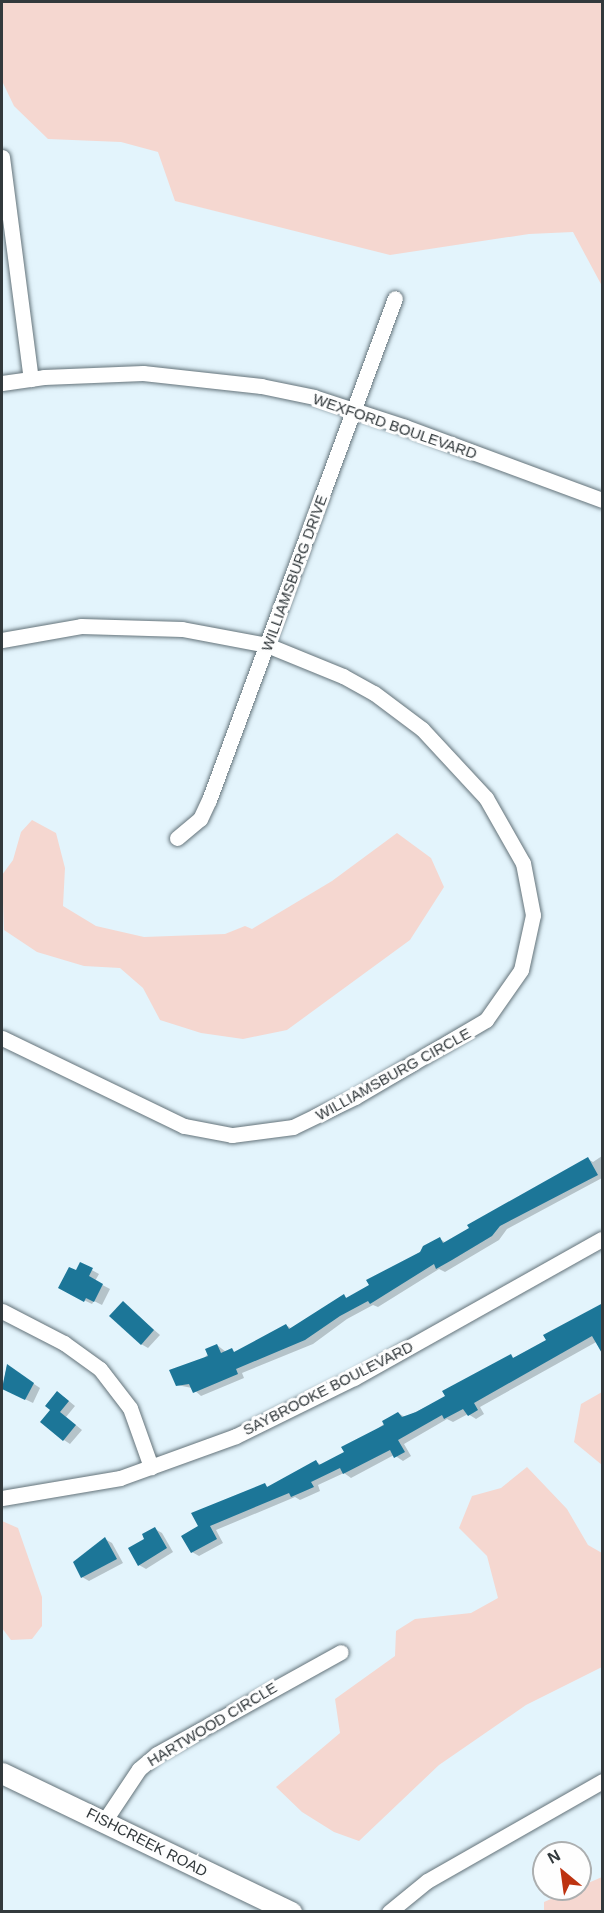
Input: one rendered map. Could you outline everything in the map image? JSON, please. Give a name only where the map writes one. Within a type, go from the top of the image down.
[{"type":"main road","name":"FISHCREEK ROAD","points":[[2,1773],[105,1820],[291,1911]]},
{"type":"street","points":[[2,157],[31,379]]},
{"type":"street","name":"WILLIAMSBURG DRIVE","points":[[177,838],[200,819],[209,800],[395,298]]},
{"type":"street","name":"WEXFORD BOULEVARD","points":[[2,383],[102,374],[178,375],[261,386],[355,410],[603,500]]},
{"type":"street","name":"WILLIAMSBURG CIRCLE","points":[[2,640],[81,626],[123,625],[182,629],[267,645],[374,693],[445,749],[486,798],[518,852],[531,891],[531,940],[521,970],[509,991],[486,1020],[355,1097],[293,1127],[249,1135],[184,1126],[2,1038]]},
{"type":"street","name":"SAYBROOKE BOULEVARD","points":[[2,1498],[80,1487],[151,1467],[298,1407],[603,1239]]},
{"type":"street","points":[[2,1311],[64,1343],[100,1369],[130,1408],[151,1467]]},
{"type":"street","name":"HARTWOOD CIRCLE","points":[[105,1820],[139,1769],[157,1754],[340,1652]]},
{"type":"street","points":[[389,1911],[427,1881],[603,1781]]},
{"type":"shaded area","points":[[2,2],[602,2],[602,286],[573,232],[529,234],[390,255],[175,201],[158,152],[121,142],[48,139],[14,106],[2,81]]},
{"type":"shaded area","points":[[32,820],[56,833],[65,868],[63,906],[96,926],[144,937],[225,934],[245,926],[252,929],[332,881],[397,833],[431,858],[444,887],[410,940],[287,1030],[243,1039],[201,1033],[160,1020],[143,988],[120,968],[84,966],[37,952],[4,930],[2,875],[13,860],[21,832]]},
{"type":"shaded area","points":[[602,1392],[602,1465],[574,1442],[581,1404]]},
{"type":"shaded area","points":[[527,1467],[567,1509],[588,1545],[602,1553],[602,1667],[526,1705],[439,1765],[359,1841],[334,1832],[302,1812],[276,1787],[340,1733],[335,1699],[395,1656],[396,1631],[415,1619],[471,1613],[498,1598],[487,1556],[459,1528],[472,1496],[501,1488]]},
{"type":"shaded area","points":[[2,1521],[18,1528],[42,1597],[42,1626],[32,1639],[11,1640],[2,1628]]},
{"type":"shaded area","points":[[602,1877],[602,1911],[544,1911],[544,1902],[546,1901],[592,1901],[592,1881]]},
{"type":"building","points":[[588,1157],[598,1175],[500,1226],[492,1236],[436,1269],[434,1264],[370,1304],[368,1301],[340,1316],[305,1340],[236,1369],[238,1374],[193,1393],[189,1384],[176,1386],[169,1370],[208,1356],[205,1349],[217,1344],[221,1353],[232,1348],[234,1352],[286,1324],[289,1329],[344,1294],[346,1298],[369,1285],[366,1280],[420,1252],[423,1246],[440,1237],[443,1243],[469,1228],[467,1225]]},
{"type":"building","points":[[80,1262],[93,1268],[89,1276],[103,1284],[94,1302],[86,1298],[84,1302],[58,1288],[69,1267],[76,1270]]},
{"type":"building","points":[[123,1301],[154,1330],[141,1345],[109,1316]]},
{"type":"building","points":[[603,1303],[603,1355],[592,1336],[474,1403],[478,1410],[468,1416],[463,1409],[444,1419],[442,1415],[398,1440],[405,1452],[394,1458],[390,1450],[343,1474],[340,1468],[311,1482],[314,1487],[291,1497],[289,1493],[210,1526],[217,1539],[191,1553],[181,1536],[198,1526],[191,1513],[265,1483],[267,1487],[316,1460],[319,1465],[344,1452],[341,1447],[384,1425],[382,1421],[398,1412],[402,1417],[416,1412],[445,1396],[442,1391],[511,1354],[513,1358],[546,1340],[543,1335]]},
{"type":"building","points":[[7,1364],[34,1383],[25,1400],[2,1389]]},
{"type":"building","points":[[57,1391],[69,1401],[60,1412],[76,1425],[63,1441],[40,1422],[50,1410],[45,1406]]},
{"type":"building","points":[[155,1527],[167,1548],[138,1566],[128,1548],[144,1539],[142,1534]]},
{"type":"building","points":[[105,1537],[117,1559],[81,1578],[73,1562]]}]
